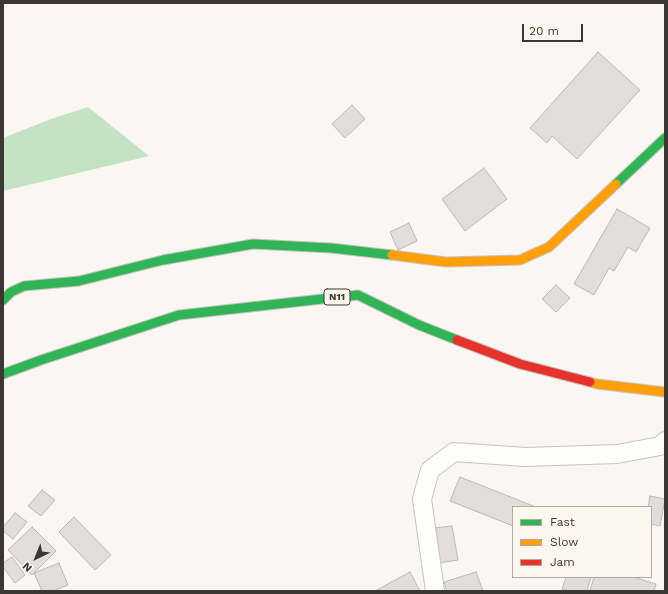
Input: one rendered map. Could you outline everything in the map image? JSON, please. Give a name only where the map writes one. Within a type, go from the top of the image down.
[{"type":"main road","points":[[3,300],[11,292],[24,286],[79,281],[163,260],[253,244],[331,248],[446,262],[520,260],[549,247],[665,138]]},
{"type":"main road","name":"N11","points":[[3,374],[179,315],[358,295],[419,325],[520,364],[597,384],[665,392]]},
{"type":"street","points":[[435,591],[422,499],[430,470],[454,452],[525,457],[617,454],[660,446],[665,441]]},
{"type":"green space","points":[[88,107],[149,156],[3,191],[3,138],[51,119]]},
{"type":"building","points":[[598,52],[640,90],[577,159],[552,136],[547,143],[530,128]]},
{"type":"building","points":[[352,105],[365,119],[345,138],[332,124]]},
{"type":"building","points":[[484,168],[507,199],[465,231],[442,199]]},
{"type":"building","points":[[617,209],[650,228],[636,252],[628,247],[614,271],[609,268],[594,295],[574,284]]},
{"type":"building","points":[[409,223],[417,241],[398,250],[390,232]]},
{"type":"building","points":[[556,285],[570,298],[556,312],[542,299]]},
{"type":"building","points":[[460,477],[533,506],[512,506],[512,526],[450,501]]},
{"type":"building","points":[[42,490],[55,500],[41,516],[28,506]]},
{"type":"building","points":[[650,496],[665,499],[660,526],[652,524],[652,506],[648,506]]},
{"type":"building","points":[[15,513],[27,522],[13,539],[3,531],[3,527]]},
{"type":"building","points":[[74,517],[111,555],[95,570],[59,532]]},
{"type":"building","points":[[452,526],[458,560],[440,563],[434,528]]},
{"type":"building","points":[[32,527],[56,551],[32,575],[8,550]]},
{"type":"building","points":[[12,557],[25,575],[15,583],[3,567],[3,563]]},
{"type":"building","points":[[59,563],[68,585],[53,591],[42,591],[34,573]]},
{"type":"building","points":[[410,572],[420,591],[375,591]]},
{"type":"building","points":[[476,572],[483,591],[447,591],[444,582]]},
{"type":"building","points":[[566,578],[591,578],[587,591],[568,591],[562,589]]},
{"type":"building","points":[[594,578],[636,578],[656,584],[654,591],[590,591]]},
{"type":"traffic: fast","points":[[616,184],[665,138]]},
{"type":"traffic: fast","points":[[3,300],[11,292],[24,286],[79,281],[163,260],[253,244],[331,248],[392,255]]},
{"type":"traffic: fast","points":[[3,374],[179,315],[358,295],[419,325],[457,340]]},
{"type":"traffic: slow","points":[[392,255],[446,262],[520,260],[549,247],[616,184]]},
{"type":"traffic: slow","points":[[590,382],[665,392]]},
{"type":"traffic: jam","points":[[457,340],[520,364],[590,382]]}]
